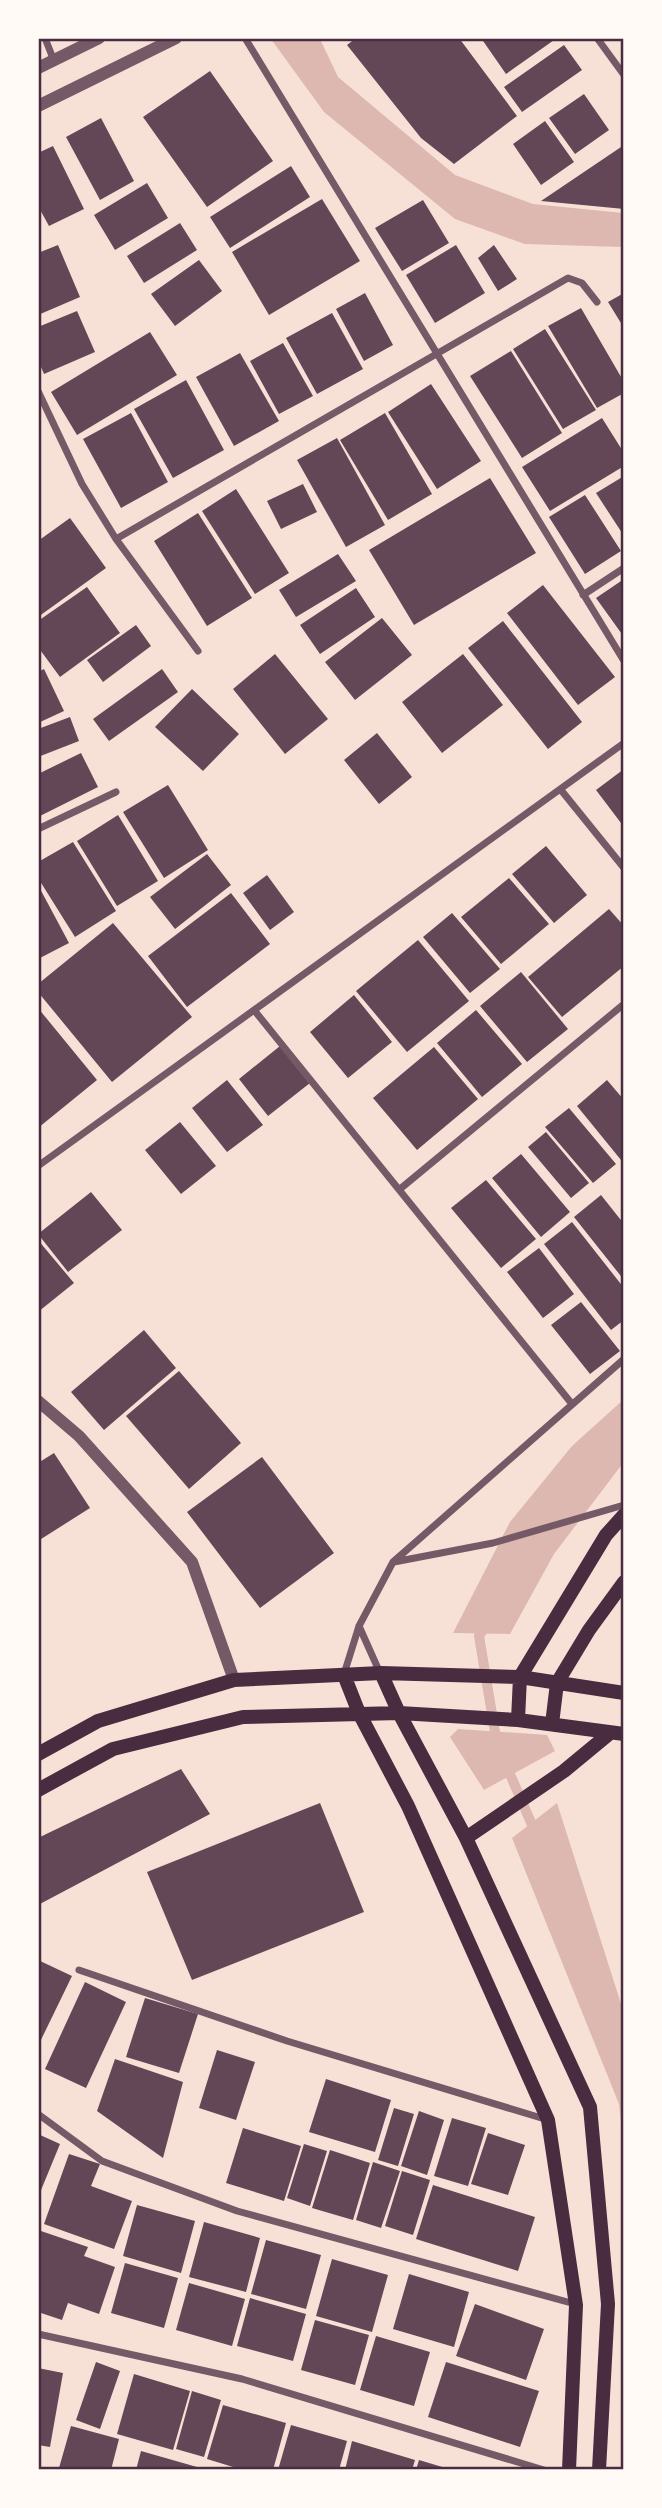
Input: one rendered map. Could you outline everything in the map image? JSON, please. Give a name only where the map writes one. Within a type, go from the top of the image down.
[{"type":"main road","points":[[513,1720],[520,1677],[606,1535],[624,1514]]},
{"type":"main road","points":[[552,1724],[557,1683],[589,1630],[624,1582]]},
{"type":"main road","points":[[38,1754],[98,1721],[234,1680],[381,1673],[520,1677],[624,1693]]},
{"type":"main road","points":[[381,1673],[399,1713],[466,1838],[590,2107],[608,2304],[599,2469]]},
{"type":"main road","points":[[344,1675],[359,1713],[408,1806],[548,2120],[576,2305],[569,2469]]},
{"type":"main road","points":[[38,1790],[114,1749],[243,1717],[399,1713],[513,1720],[617,1733]]},
{"type":"main road","points":[[466,1838],[617,1733]]},
{"type":"street","points":[[45,38],[54,61]]},
{"type":"street","points":[[38,68],[99,38]]},
{"type":"street","points":[[38,106],[176,38]]},
{"type":"street","points":[[245,38],[624,662]]},
{"type":"street","points":[[597,38],[624,75]]},
{"type":"street","points":[[116,539],[568,278],[582,283],[597,302]]},
{"type":"street","points":[[38,391],[82,484],[116,539],[198,651]]},
{"type":"street","points":[[583,595],[624,568]]},
{"type":"street","points":[[38,1167],[624,743]]},
{"type":"street","points":[[561,790],[624,868]]},
{"type":"street","points":[[38,829],[116,792]]},
{"type":"street","points":[[400,1189],[624,1004]]},
{"type":"street","points":[[254,1010],[572,1404]]},
{"type":"street","points":[[344,1675],[359,1626],[393,1562],[624,1359]]},
{"type":"street","points":[[38,1401],[79,1436],[192,1562],[234,1680]]},
{"type":"street","points":[[393,1562],[493,1543],[624,1505]]},
{"type":"street","points":[[359,1626],[381,1673]]},
{"type":"street","points":[[79,1970],[287,2041],[548,2120]]},
{"type":"street","points":[[38,2114],[102,2161],[237,2211],[576,2305]]},
{"type":"street","points":[[38,2334],[242,2379],[544,2469]]},
{"type":"shaded area","points":[[271,39],[320,39],[338,77],[455,175],[533,204],[623,213],[623,247],[525,244],[455,219],[324,112]]},
{"type":"shaded area","points":[[623,1400],[623,1463],[554,1554],[510,1634],[453,1633],[510,1522],[572,1446]]},
{"type":"shaded area","points":[[458,1729],[547,1735],[555,1751],[484,1790],[450,1737]]},
{"type":"shaded area","points":[[557,1803],[623,2010],[623,2142],[619,2104],[512,1838]]},
{"type":"building","points":[[356,38],[459,38],[517,116],[454,164],[421,138],[347,45]]},
{"type":"building","points":[[481,38],[557,38],[506,74]]},
{"type":"building","points":[[564,45],[582,70],[522,112],[504,87]]},
{"type":"building","points":[[210,71],[273,161],[207,207],[143,117]]},
{"type":"building","points":[[584,94],[609,130],[575,154],[549,118]]},
{"type":"building","points":[[101,118],[134,181],[100,200],[66,137]]},
{"type":"building","points":[[545,121],[574,162],[541,185],[513,144]]},
{"type":"building","points":[[624,145],[624,209],[541,201]]},
{"type":"building","points":[[53,146],[84,209],[49,226],[38,206],[38,153]]},
{"type":"building","points":[[291,166],[310,197],[230,248],[210,217]]},
{"type":"building","points":[[147,183],[168,218],[115,250],[94,215]]},
{"type":"building","points":[[322,199],[360,261],[269,315],[232,252]]},
{"type":"building","points":[[423,200],[449,243],[402,271],[375,228]]},
{"type":"building","points":[[180,223],[197,250],[144,283],[127,256]]},
{"type":"building","points":[[58,245],[80,297],[38,315],[38,253]]},
{"type":"building","points":[[456,245],[485,293],[435,323],[406,275]]},
{"type":"building","points":[[494,245],[517,279],[498,291],[478,258]]},
{"type":"building","points":[[199,260],[222,291],[175,326],[151,294]]},
{"type":"building","points":[[365,293],[393,345],[364,361],[336,309]]},
{"type":"building","points":[[624,293],[624,328],[608,302]]},
{"type":"building","points":[[581,308],[624,382],[624,393],[597,408],[548,326]]},
{"type":"building","points":[[77,311],[95,352],[44,374],[38,360],[38,327]]},
{"type":"building","points":[[332,313],[363,369],[317,394],[286,338]]},
{"type":"building","points":[[545,329],[596,410],[563,429],[513,349]]},
{"type":"building","points":[[150,332],[177,375],[77,435],[51,392]]},
{"type":"building","points":[[283,343],[313,396],[279,414],[250,361]]},
{"type":"building","points":[[511,351],[562,433],[522,458],[470,376]]},
{"type":"building","points":[[240,353],[279,421],[234,446],[196,377]]},
{"type":"building","points":[[186,380],[224,450],[173,478],[134,409]]},
{"type":"building","points":[[431,384],[481,461],[437,489],[388,412]]},
{"type":"building","points":[[131,413],[168,482],[121,508],[83,439]]},
{"type":"building","points":[[385,413],[432,494],[388,520],[340,440]]},
{"type":"building","points":[[602,418],[624,453],[624,466],[550,511],[522,467]]},
{"type":"building","points":[[337,438],[385,525],[346,547],[297,460]]},
{"type":"building","points":[[624,476],[624,536],[596,493]]},
{"type":"building","points":[[490,478],[536,553],[414,625],[369,550]]},
{"type":"building","points":[[303,484],[317,512],[281,529],[267,501]]},
{"type":"building","points":[[236,489],[289,573],[255,594],[202,511]]},
{"type":"building","points":[[585,495],[621,551],[585,574],[549,517]]},
{"type":"building","points":[[198,513],[252,598],[207,626],[154,541]]},
{"type":"building","points":[[70,518],[106,568],[38,617],[38,541]]},
{"type":"building","points":[[338,554],[356,581],[296,617],[279,590]]},
{"type":"building","points":[[624,579],[624,637],[596,598]]},
{"type":"building","points":[[543,585],[615,677],[578,705],[507,613]]},
{"type":"building","points":[[87,587],[120,633],[60,677],[38,647],[38,621]]},
{"type":"building","points":[[356,588],[375,617],[320,654],[300,625]]},
{"type":"building","points":[[382,618],[412,655],[355,700],[325,662]]},
{"type":"building","points":[[503,621],[582,722],[548,749],[468,648]]},
{"type":"building","points":[[136,625],[151,646],[103,682],[87,660]]},
{"type":"building","points":[[275,654],[328,719],[285,754],[233,689]]},
{"type":"building","points":[[463,654],[503,705],[442,753],[402,702]]},
{"type":"building","points":[[44,669],[64,711],[38,723],[38,672]]},
{"type":"building","points":[[162,669],[178,692],[109,741],[93,719]]},
{"type":"building","points":[[192,689],[239,734],[203,771],[155,727]]},
{"type":"building","points":[[70,717],[79,741],[38,757],[38,729]]},
{"type":"building","points":[[377,733],[412,777],[379,804],[344,760]]},
{"type":"building","points":[[81,753],[98,787],[38,817],[38,774]]},
{"type":"building","points":[[624,769],[624,827],[596,790]]},
{"type":"building","points":[[168,785],[208,850],[164,878],[123,812]]},
{"type":"building","points":[[118,815],[158,881],[117,906],[77,841]]},
{"type":"building","points":[[73,842],[116,911],[75,937],[38,878],[38,862]]},
{"type":"building","points":[[546,846],[587,895],[554,923],[512,874]]},
{"type":"building","points":[[207,854],[231,885],[175,929],[150,897]]},
{"type":"building","points":[[267,875],[294,912],[270,930],[243,893]]},
{"type":"building","points":[[509,878],[549,924],[501,964],[461,917]]},
{"type":"building","points":[[38,885],[69,943],[38,959]]},
{"type":"building","points":[[231,893],[270,944],[187,1007],[148,956]]},
{"type":"building","points":[[609,909],[624,926],[624,966],[562,1017],[528,977]]},
{"type":"building","points":[[452,913],[500,969],[470,993],[423,937]]},
{"type":"building","points":[[113,923],[192,1017],[112,1082],[38,992],[38,984]]},
{"type":"building","points":[[418,940],[469,1001],[407,1052],[356,991]]},
{"type":"building","points":[[521,972],[568,1029],[527,1062],[480,1006]]},
{"type":"building","points":[[354,995],[392,1042],[348,1078],[310,1032]]},
{"type":"building","points":[[38,1008],[97,1080],[38,1128]]},
{"type":"building","points":[[476,1010],[522,1064],[482,1097],[437,1043]]},
{"type":"building","points":[[280,1046],[310,1083],[268,1116],[239,1079]]},
{"type":"building","points":[[434,1047],[478,1099],[417,1150],[373,1098]]},
{"type":"building","points":[[227,1080],[263,1125],[227,1152],[192,1108]]},
{"type":"building","points":[[607,1080],[624,1100],[624,1158],[621,1160],[577,1106]]},
{"type":"building","points":[[569,1108],[616,1164],[593,1183],[545,1127]]},
{"type":"building","points":[[180,1122],[216,1166],[181,1194],[145,1150]]},
{"type":"building","points":[[546,1132],[589,1183],[571,1198],[528,1147]]},
{"type":"building","points":[[521,1154],[570,1212],[541,1237],[492,1178]]},
{"type":"building","points":[[486,1180],[536,1239],[501,1268],[451,1208]]},
{"type":"building","points":[[91,1192],[122,1230],[68,1272],[38,1234]]},
{"type":"building","points":[[601,1195],[624,1224],[624,1280],[574,1217]]},
{"type":"building","points":[[572,1222],[624,1288],[624,1320],[611,1330],[544,1244]]},
{"type":"building","points":[[38,1240],[74,1283],[38,1312]]},
{"type":"building","points":[[539,1248],[574,1294],[543,1318],[507,1272]]},
{"type":"building","points":[[581,1302],[620,1351],[590,1374],[551,1325]]},
{"type":"building","points":[[144,1330],[176,1368],[104,1430],[71,1392]]},
{"type":"building","points":[[179,1371],[241,1443],[189,1489],[126,1416]]},
{"type":"building","points":[[54,1453],[90,1508],[38,1541],[38,1463]]},
{"type":"building","points":[[262,1457],[334,1553],[260,1608],[187,1512]]},
{"type":"building","points":[[181,1769],[210,1814],[38,1905],[38,1838]]},
{"type":"building","points":[[320,1803],[364,1912],[192,1980],[147,1872]]},
{"type":"building","points":[[38,1960],[72,1976],[38,2046]]},
{"type":"building","points":[[85,1982],[126,2002],[86,2088],[45,2069]]},
{"type":"building","points":[[145,1998],[198,2014],[179,2073],[126,2057]]},
{"type":"building","points":[[217,2050],[255,2062],[236,2120],[199,2108]]},
{"type":"building","points":[[115,2059],[183,2082],[163,2158],[97,2111]]},
{"type":"building","points":[[326,2079],[391,2100],[375,2152],[309,2132]]},
{"type":"building","points":[[394,2108],[414,2114],[398,2166],[378,2160]]},
{"type":"building","points":[[419,2111],[444,2120],[427,2175],[401,2166]]},
{"type":"building","points":[[452,2118],[486,2128],[468,2186],[434,2176]]},
{"type":"building","points":[[243,2128],[301,2146],[284,2201],[226,2183]]},
{"type":"building","points":[[488,2133],[525,2145],[508,2195],[471,2184]]},
{"type":"building","points":[[38,2134],[60,2144],[39,2195],[38,2195]]},
{"type":"building","points":[[304,2144],[327,2151],[310,2206],[287,2198]]},
{"type":"building","points":[[330,2150],[370,2163],[353,2220],[312,2208]]},
{"type":"building","points":[[69,2154],[100,2164],[91,2186],[132,2201],[114,2249],[44,2224]]},
{"type":"building","points":[[373,2162],[400,2171],[381,2228],[356,2220]]},
{"type":"building","points":[[402,2171],[430,2180],[413,2235],[385,2226]]},
{"type":"building","points":[[433,2185],[535,2217],[518,2271],[416,2239]]},
{"type":"building","points":[[137,2205],[195,2221],[181,2273],[123,2256]]},
{"type":"building","points":[[204,2222],[260,2238],[246,2292],[189,2277]]},
{"type":"building","points":[[38,2230],[88,2247],[84,2256],[115,2267],[99,2314],[68,2303],[62,2320],[38,2312]]},
{"type":"building","points":[[266,2240],[321,2255],[306,2309],[251,2294]]},
{"type":"building","points":[[332,2259],[388,2275],[372,2332],[316,2316]]},
{"type":"building","points":[[125,2263],[178,2278],[164,2328],[111,2313]]},
{"type":"building","points":[[409,2274],[469,2292],[454,2347],[393,2329]]},
{"type":"building","points":[[189,2283],[245,2299],[232,2346],[176,2330]]},
{"type":"building","points":[[250,2298],[306,2314],[293,2361],[237,2346]]},
{"type":"building","points":[[475,2304],[544,2329],[526,2380],[456,2356]]},
{"type":"building","points":[[315,2320],[369,2335],[355,2385],[301,2370]]},
{"type":"building","points":[[376,2336],[430,2352],[414,2406],[360,2390]]},
{"type":"building","points":[[96,2362],[120,2371],[100,2429],[76,2420]]},
{"type":"building","points":[[446,2362],[539,2391],[520,2447],[428,2417]]},
{"type":"building","points":[[38,2368],[63,2373],[50,2447],[38,2445]]},
{"type":"building","points":[[134,2374],[190,2391],[173,2450],[117,2434]]},
{"type":"building","points":[[192,2391],[221,2400],[204,2457],[176,2449]]},
{"type":"building","points":[[223,2405],[286,2423],[273,2470],[243,2470],[207,2459]]},
{"type":"building","points":[[291,2425],[347,2441],[339,2470],[278,2470]]},
{"type":"building","points":[[71,2426],[119,2439],[111,2470],[59,2468]]},
{"type":"building","points":[[352,2441],[415,2460],[412,2470],[345,2470]]},
{"type":"building","points":[[141,2451],[204,2469],[204,2470],[136,2470]]},
{"type":"building","points":[[419,2460],[449,2469],[449,2470],[416,2470]]},
{"type":"waterway","points":[[487,1624],[479,1636],[497,1744]]},
{"type":"waterway","points":[[506,1765],[536,1834]]}]
